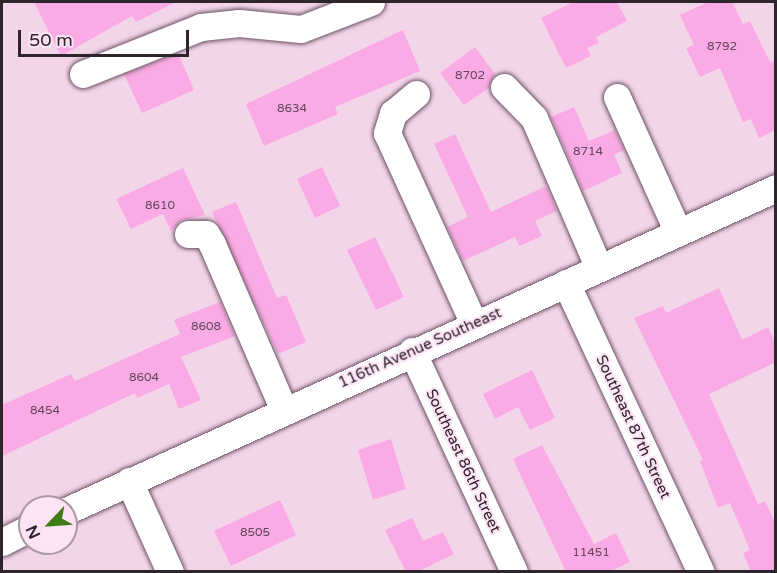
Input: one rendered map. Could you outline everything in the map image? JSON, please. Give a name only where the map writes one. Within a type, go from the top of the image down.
[{"type":"street","points":[[83,74],[201,27],[239,23],[301,29],[371,2]]},
{"type":"street","points":[[504,87],[534,118],[599,268]]},
{"type":"street","points":[[416,94],[393,113],[387,133],[474,324]]},
{"type":"street","points":[[617,97],[678,232]]},
{"type":"street","name":"116th Avenue Southeast","points":[[78,505],[412,351],[776,188]]},
{"type":"street","points":[[188,234],[206,234],[212,244],[284,410]]},
{"type":"street","name":"Southeast 87th Street","points":[[566,283],[701,572]]},
{"type":"street","name":"Southeast 86th Street","points":[[412,351],[514,572]]},
{"type":"street","points":[[129,481],[170,572]]},
{"type":"street","points":[[2,542],[18,534]]},
{"type":"building","points":[[34,2],[176,2],[136,22],[132,16],[61,56]]},
{"type":"building","points":[[573,2],[617,2],[627,21],[596,37],[599,43],[587,48],[591,56],[566,68],[541,18]]},
{"type":"building","points":[[708,2],[732,2],[743,24],[750,21],[770,62],[776,60],[776,130],[759,138],[751,119],[743,122],[720,68],[700,77],[686,48],[694,45],[680,15]]},
{"type":"building","points":[[403,30],[420,71],[335,107],[338,114],[264,146],[246,104]]},
{"type":"building","points":[[475,47],[495,74],[489,88],[464,105],[440,73]]},
{"type":"building","points":[[178,53],[194,90],[142,113],[124,74]]},
{"type":"building","points":[[574,107],[589,141],[615,130],[624,150],[614,155],[622,173],[583,191],[551,117]]},
{"type":"building","points":[[455,134],[491,212],[546,186],[557,211],[535,221],[542,236],[519,246],[515,237],[463,261],[447,227],[468,217],[434,144]]},
{"type":"building","points":[[322,167],[340,206],[315,218],[297,179]]},
{"type":"building","points":[[183,168],[205,215],[181,220],[171,231],[163,214],[131,229],[116,199]]},
{"type":"building","points":[[236,202],[277,298],[286,295],[306,342],[278,354],[212,212]]},
{"type":"building","points":[[375,237],[404,297],[376,310],[347,250]]},
{"type":"building","points":[[719,288],[742,340],[768,327],[776,344],[776,362],[709,394],[758,504],[765,501],[776,525],[776,572],[751,572],[743,553],[750,550],[730,503],[718,508],[700,461],[703,460],[634,318],[663,306],[666,313]]},
{"type":"building","points":[[220,302],[235,336],[181,357],[201,400],[179,409],[169,384],[137,398],[135,393],[2,456],[2,405],[71,374],[75,381],[180,334],[174,320]]},
{"type":"building","points":[[532,370],[555,418],[530,430],[518,407],[495,419],[483,394]]},
{"type":"building","points":[[391,439],[406,489],[373,500],[358,450]]},
{"type":"building","points":[[542,445],[594,544],[616,533],[630,562],[609,572],[566,572],[513,459]]},
{"type":"building","points":[[280,500],[296,535],[231,566],[214,531]]},
{"type":"building","points":[[412,518],[423,541],[443,532],[454,554],[417,572],[406,572],[385,530]]}]
